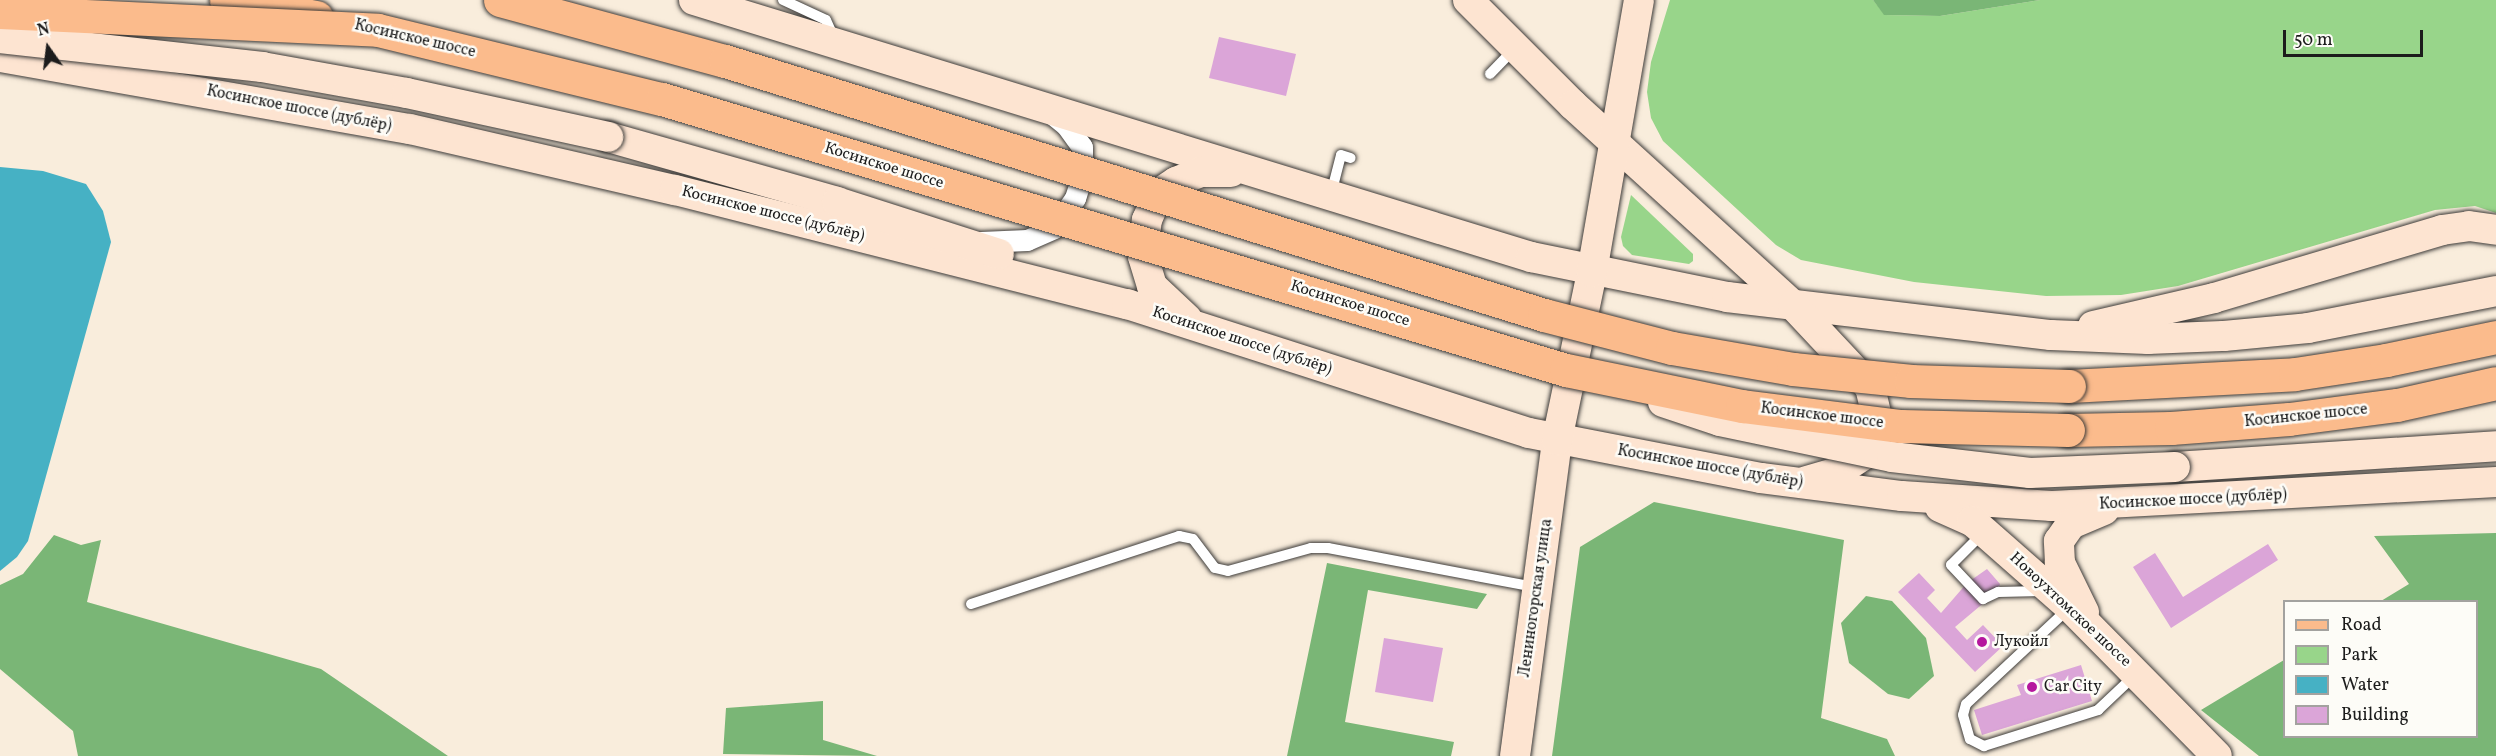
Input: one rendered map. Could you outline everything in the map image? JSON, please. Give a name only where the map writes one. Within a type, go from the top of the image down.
[{"type":"main road","name":"Косинское шоссе","points":[[226,0],[378,30],[662,99],[1566,370],[1742,406],[1890,424],[2068,430],[2171,428],[2289,419],[2397,405],[2496,383]]},
{"type":"main road","points":[[500,0],[725,61],[1544,315],[1672,348],[1793,369],[1911,381],[2069,386],[2295,374],[2386,360],[2496,337]]},
{"type":"main road","points":[[694,0],[836,42],[1249,173],[1592,272],[1793,305],[2051,335],[2224,336],[2386,315],[2496,291]]},
{"type":"main road","name":"Лениногорская улица","points":[[1515,756],[1557,440],[1592,272],[1639,0]]},
{"type":"main road","points":[[1471,1],[1573,105],[1615,139],[1793,305],[1870,387],[1879,424],[1870,451],[1838,472],[1797,483]]},
{"type":"main road","points":[[0,12],[378,30]]},
{"type":"main road","points":[[0,38],[262,67],[407,93],[608,137],[959,240],[1127,304]]},
{"type":"main road","name":"Косинское шоссе (дублёр)","points":[[0,57],[212,92],[410,129],[675,190],[1127,304],[1473,416],[1557,440],[1797,483],[1902,496],[2052,506],[2136,504],[2496,482]]},
{"type":"main road","points":[[1196,325],[1170,306],[1152,286],[1143,256],[1146,220],[1158,194],[1176,182],[1201,172],[1249,173]]},
{"type":"main road","points":[[2051,335],[2214,298],[2442,230],[2469,226],[2496,230]]},
{"type":"main road","points":[[1566,370],[1720,421],[1892,457],[2030,473],[2119,471],[2496,446]]},
{"type":"main road","name":"Новоухтомское шоссе","points":[[1902,496],[1953,511],[1985,531],[2092,628],[2217,756]]},
{"type":"main road","points":[[2092,628],[2060,563],[2059,541],[2071,524],[2084,516],[2136,504]]},
{"type":"street","points":[[126,0],[134,30],[153,59],[180,81],[212,92]]},
{"type":"street","points":[[959,240],[998,243],[1027,240],[1054,228],[1075,198],[1082,176],[1082,147],[1066,125],[1041,106]]},
{"type":"lane","points":[[783,0],[826,20],[836,42]]},
{"type":"lane","points":[[1490,74],[1515,47]]},
{"type":"lane","points":[[1330,197],[1341,155],[1351,158]]},
{"type":"lane","points":[[1985,531],[1951,565],[1983,599],[1998,592],[2060,599]]},
{"type":"lane","points":[[971,604],[1179,536],[1193,538],[1215,568],[1228,571],[1311,548],[1328,548],[1536,588]]},
{"type":"lane","points":[[2060,599],[1966,704],[1963,715],[1970,739],[1984,746],[2097,711],[2136,674]]},
{"type":"green space","points":[[1670,0],[1873,0],[1885,15],[1940,16],[2040,0],[2496,0],[2496,213],[2475,206],[2435,210],[2178,286],[2121,295],[2046,296],[1914,282],[1801,260],[1776,245],[1663,141],[1651,118],[1647,92],[1651,62]]},
{"type":"green space","points":[[1873,0],[2040,0],[1940,16],[1884,15]]},
{"type":"green space","points":[[1631,195],[1693,254],[1693,261],[1689,264],[1632,255],[1623,246],[1621,237]]},
{"type":"green space","points":[[1654,502],[1844,540],[1821,718],[1887,739],[1895,756],[1552,756],[1580,547]]},
{"type":"green space","points":[[2496,533],[2496,756],[2259,756],[2201,710],[2283,661],[2283,738],[2478,738],[2478,600],[2383,600],[2409,584],[2374,536]]},
{"type":"green space","points":[[54,535],[81,545],[101,540],[87,602],[321,669],[448,756],[78,756],[73,731],[0,669],[0,585],[23,574]]},
{"type":"green space","points":[[1327,563],[1487,594],[1477,609],[1368,590],[1345,722],[1454,742],[1451,756],[1287,756]]},
{"type":"green space","points":[[1866,596],[1892,601],[1926,638],[1934,676],[1909,699],[1888,694],[1849,663],[1841,623]]},
{"type":"green space","points":[[823,701],[823,740],[877,756],[723,754],[726,708]]},
{"type":"water","points":[[0,167],[43,171],[86,184],[103,211],[111,242],[28,541],[17,557],[0,571]]},
{"type":"building","points":[[1219,37],[1296,54],[1286,96],[1209,78]]},
{"type":"building","points":[[2268,544],[2278,560],[2171,628],[2133,567],[2155,553],[2183,597]]},
{"type":"building","points":[[1987,569],[2000,584],[1998,591],[1955,627],[1967,640],[1983,625],[2003,646],[1975,672],[1898,592],[1919,573],[1935,590],[1927,598],[1941,613],[1967,583]]},
{"type":"building","points":[[1384,638],[1443,648],[1433,702],[1375,692]]},
{"type":"building","points":[[2081,665],[2092,701],[1982,735],[1974,710],[2021,695],[2017,685]]},
{"type":"place","name":"Лукойл","points":[[1982,642]]},
{"type":"place","name":"Car City","points":[[2032,687]]}]
